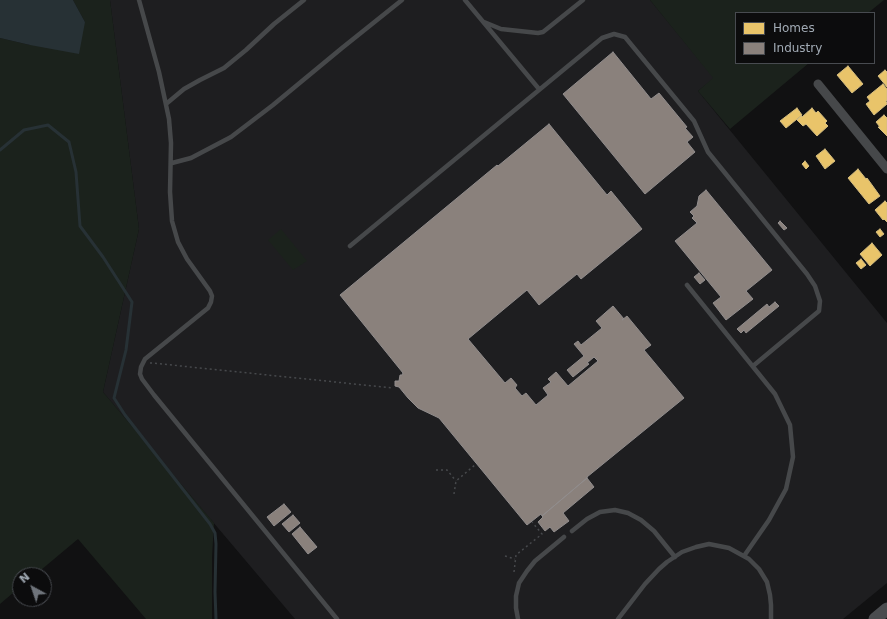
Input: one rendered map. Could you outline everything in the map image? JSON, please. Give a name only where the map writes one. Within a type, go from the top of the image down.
[{"type":"street","points":[[818,84],[887,169]]},
{"type":"lane","points":[[138,0],[159,72],[169,119],[172,163],[170,192],[172,221],[178,242],[187,259],[210,290],[212,296],[208,308],[145,359],[141,367],[140,374],[145,385],[337,619]]},
{"type":"lane","points":[[166,104],[184,89],[224,68],[304,0]]},
{"type":"lane","points":[[172,163],[191,158],[231,137],[402,0]]},
{"type":"lane","points":[[465,0],[539,90]]},
{"type":"lane","points":[[482,21],[501,29],[538,33],[543,32],[583,0]]},
{"type":"lane","points":[[350,246],[602,38],[614,34],[625,37],[694,121],[708,152],[807,274],[815,286],[820,301],[819,311],[753,366]]},
{"type":"lane","points":[[687,285],[775,394],[790,425],[793,457],[786,489],[769,520],[744,556]]},
{"type":"lane","points":[[572,531],[587,519],[600,512],[615,510],[628,513],[641,520],[654,531],[675,557]]},
{"type":"lane","points":[[518,619],[516,596],[519,583],[535,561],[564,537]]},
{"type":"lane","points":[[618,619],[645,584],[659,569],[682,552],[709,544],[729,548],[749,559],[759,569],[766,582],[770,595],[771,619]]},
{"type":"path","points":[[145,359],[152,363],[393,388]]},
{"type":"path","points":[[454,494],[456,481],[476,464]]},
{"type":"path","points":[[436,470],[447,470],[456,481]]},
{"type":"path","points":[[514,572],[516,555],[542,534],[532,522]]},
{"type":"path","points":[[505,556],[515,559]]},
{"type":"shaded area","points":[[0,0],[73,0],[85,22],[79,54],[0,38]]},
{"type":"shaded area","points":[[73,0],[110,0],[139,229],[103,392],[214,523],[212,558],[212,619],[146,619],[78,539],[45,567],[12,567],[12,594],[0,604],[0,38],[30,45],[85,22]]},
{"type":"shaded area","points":[[110,0],[650,0],[714,78],[698,91],[887,323],[887,583],[843,619],[295,619],[103,392],[139,229]]},
{"type":"shaded area","points":[[650,0],[884,0],[869,12],[735,12],[735,64],[808,64],[730,129],[698,91],[713,78]]},
{"type":"shaded area","points":[[281,229],[307,261],[293,270],[268,240]]},
{"type":"building: Homes","points":[[848,66],[863,84],[852,93],[837,75]]},
{"type":"building: Homes","points":[[885,70],[887,72],[887,87],[878,76]]},
{"type":"building: Homes","points":[[883,84],[887,89],[887,104],[874,115],[866,104],[870,101],[867,97]]},
{"type":"building: Homes","points":[[797,108],[802,115],[786,128],[780,121]]},
{"type":"building: Homes","points":[[812,108],[816,113],[818,111],[827,121],[825,123],[828,126],[817,136],[806,124],[803,126],[797,120]]},
{"type":"building: Homes","points":[[884,115],[887,118],[887,136],[878,127],[880,127],[876,122]]},
{"type":"building: Homes","points":[[825,149],[835,161],[825,169],[816,156]]},
{"type":"building: Homes","points":[[805,161],[809,166],[806,169],[802,164]]},
{"type":"building: Homes","points":[[858,169],[866,179],[867,178],[880,196],[869,204],[848,178]]},
{"type":"building: Homes","points":[[885,201],[887,203],[887,222],[884,219],[883,220],[875,210]]},
{"type":"building: Homes","points":[[880,229],[884,234],[880,237],[876,232]]},
{"type":"building: Homes","points":[[872,243],[882,255],[870,266],[860,254]]},
{"type":"building: Homes","points":[[861,259],[866,265],[861,269],[856,263]]},
{"type":"building: Industry","points":[[613,52],[651,99],[659,93],[687,127],[685,128],[693,137],[687,142],[695,152],[645,194],[563,94]]},
{"type":"building: Industry","points":[[549,124],[607,195],[611,191],[642,229],[581,279],[577,274],[539,305],[527,290],[468,339],[505,383],[511,378],[517,385],[515,388],[522,396],[526,393],[536,405],[548,395],[543,388],[551,382],[548,379],[556,372],[568,386],[598,361],[594,357],[587,363],[589,364],[573,377],[567,370],[584,356],[574,344],[578,341],[581,345],[602,328],[596,321],[613,306],[624,319],[627,316],[651,345],[644,350],[684,398],[587,477],[542,516],[541,514],[527,525],[439,418],[418,408],[399,387],[395,386],[395,381],[399,381],[400,375],[403,373],[340,295]]},
{"type":"building: Industry","points":[[706,190],[772,270],[746,291],[753,299],[726,320],[713,303],[721,297],[675,241],[697,223],[692,218],[694,216],[690,212],[697,206],[699,196]]},
{"type":"building: Industry","points":[[780,221],[787,228],[784,230],[778,223]]},
{"type":"building: Industry","points":[[699,273],[705,280],[700,284],[694,277]]},
{"type":"building: Industry","points":[[775,302],[779,306],[746,333],[744,330],[741,333],[737,329],[767,304],[769,307]]},
{"type":"building: Industry","points":[[587,478],[594,487],[563,513],[569,521],[554,532],[550,527],[545,531],[538,522],[543,517],[542,516]]},
{"type":"building: Industry","points":[[284,504],[291,512],[274,526],[267,517]]},
{"type":"building: Industry","points":[[293,515],[300,523],[289,532],[282,524]]},
{"type":"building: Industry","points":[[300,527],[317,547],[308,554],[292,534]]},
{"type":"waterway","points":[[0,150],[24,130],[48,125],[69,142],[76,172],[80,226],[103,257],[132,302],[126,350],[114,398],[125,415],[210,524],[215,533],[216,619]]}]
